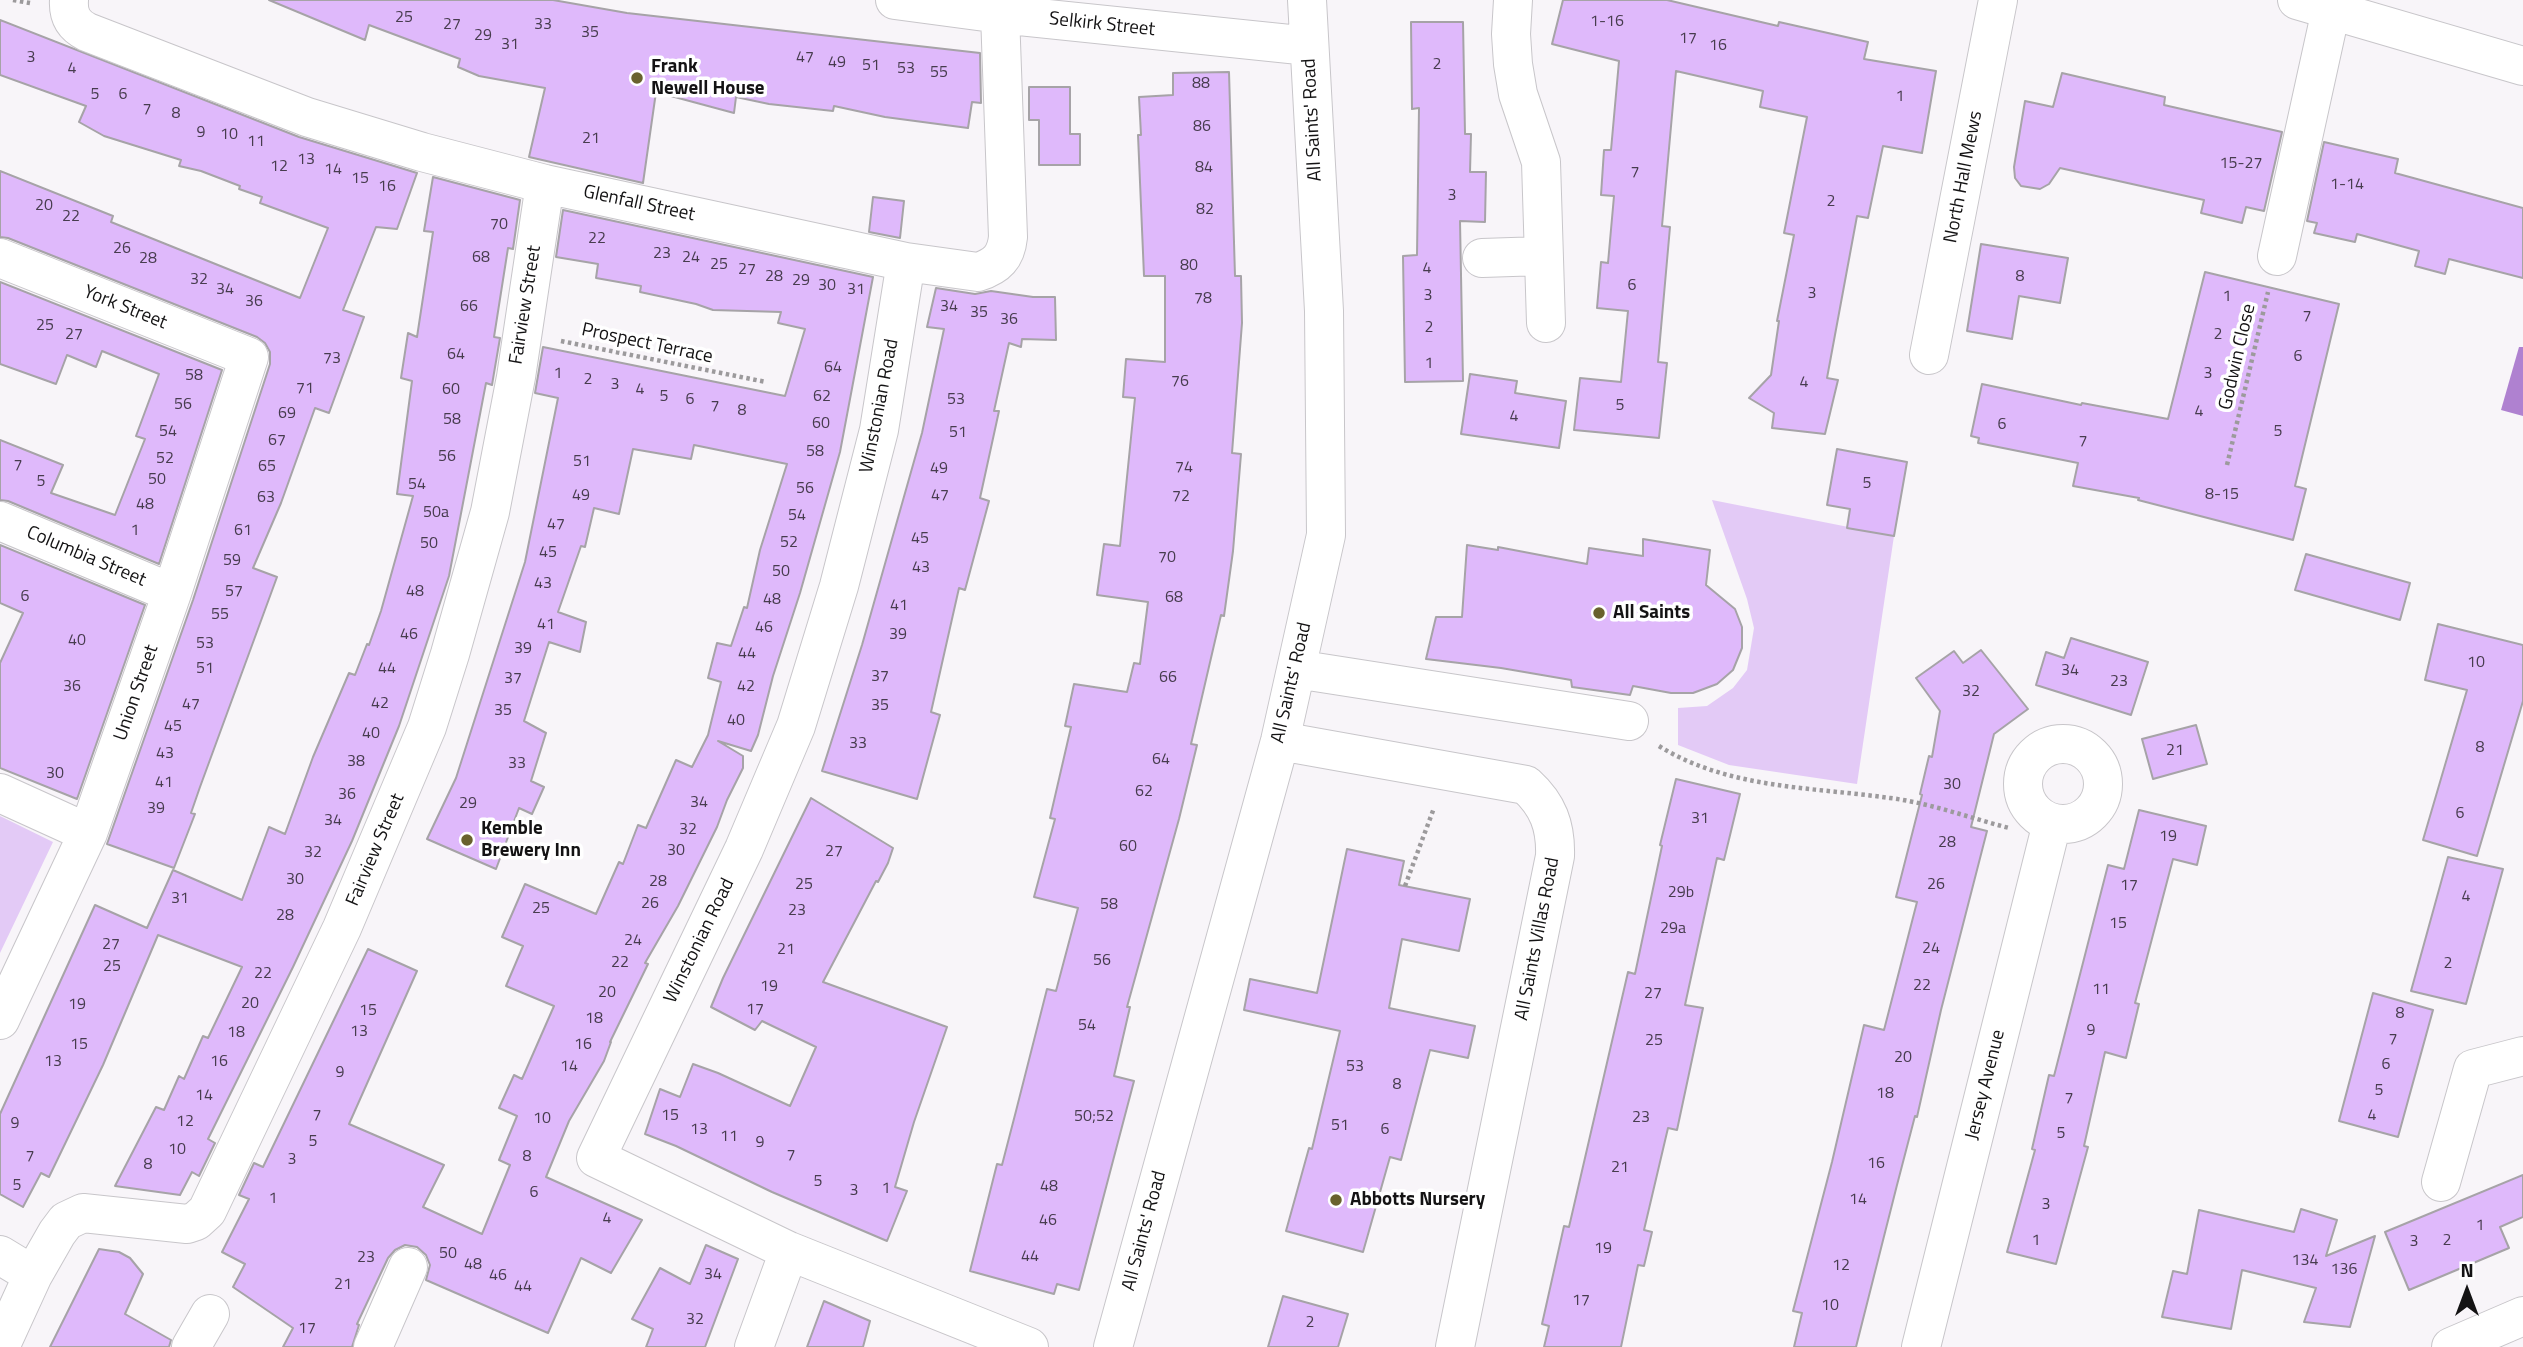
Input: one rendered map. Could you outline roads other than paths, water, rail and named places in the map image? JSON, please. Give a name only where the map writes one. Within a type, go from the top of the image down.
[{"type":"street","name":"Glenfall Street","points":[[69,0],[69,11],[79,28],[307,117],[422,152],[545,184],[906,262],[978,272],[999,262],[1008,237],[1000,14]]},
{"type":"street","name":"Selkirk Street","points":[[895,0],[1000,14],[1309,46]]},
{"type":"street","name":"All Saints' Road","points":[[1113,1347],[1280,741],[1326,535],[1324,311],[1307,0]]},
{"type":"street","points":[[1513,0],[1511,34],[1518,94],[1541,162],[1546,323]]},
{"type":"street","name":"North Hall Mews","points":[[1930,355],[1998,0]]},
{"type":"street","points":[[2277,256],[2314,5],[2523,66]]},
{"type":"street","name":"Fairview Street","points":[[0,1347],[33,1275],[57,1233],[66,1221],[75,1215],[83,1213],[187,1224],[196,1221],[207,1211],[342,928],[427,727],[490,512],[545,184]]},
{"type":"street","points":[[1482,258],[1542,256]]},
{"type":"street","name":"York Street","points":[[0,258],[249,357]]},
{"type":"street","name":"Winstonian Road","points":[[906,262],[879,430],[839,586],[796,726],[744,849],[596,1158],[789,1251],[1029,1347]]},
{"type":"street","name":"Union Street","points":[[0,1020],[88,833],[172,593],[249,357]]},
{"type":"street","name":"Columbia Street","points":[[0,521],[172,593]]},
{"type":"street","points":[[1296,669],[1629,721]]},
{"type":"street","name":"All Saints Villas Road","points":[[1280,741],[1526,785],[1538,796],[1553,823],[1556,839],[1549,891],[1455,1347]]},
{"type":"street","points":[[0,793],[88,833]]},
{"type":"street","name":"Jersey Avenue","points":[[1921,1347],[2050,830]]},
{"type":"street","points":[[2441,1182],[2473,1069],[2523,1056]]},
{"type":"street","points":[[754,1347],[789,1251]]},
{"type":"street","points":[[0,1255],[33,1275]]},
{"type":"street","points":[[373,1347],[408,1267]]},
{"type":"street","points":[[191,1347],[210,1314]]},
{"type":"street","points":[[2451,1347],[2523,1316]]},
{"type":"place","name":"Frank Newell House","points":[[637,78]]},
{"type":"place","name":"All Saints","points":[[1599,613]]},
{"type":"place","name":"Kemble Brewery Inn","points":[[467,840]]},
{"type":"place","name":"Abbotts Nursery","points":[[1336,1200]]}]
